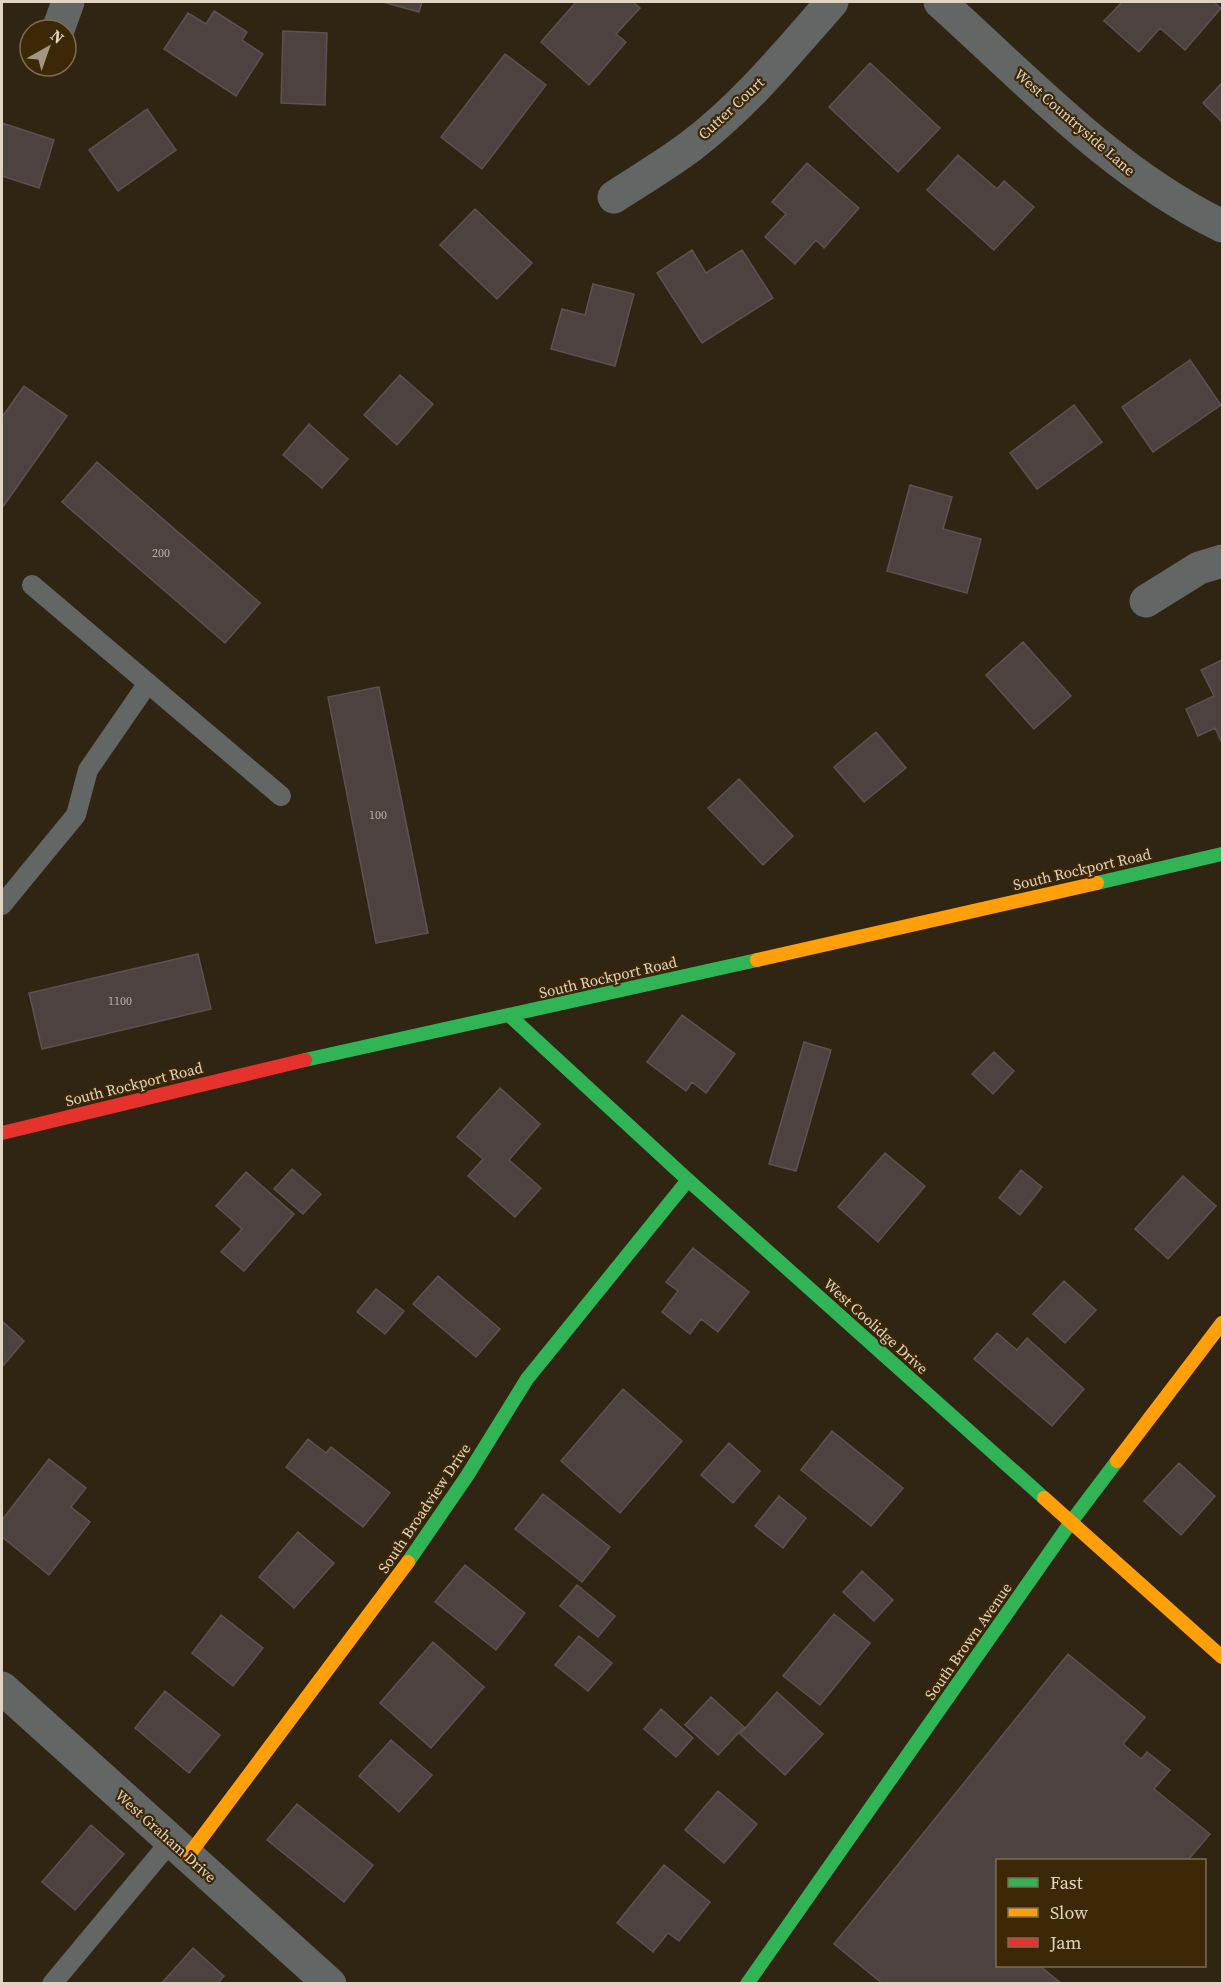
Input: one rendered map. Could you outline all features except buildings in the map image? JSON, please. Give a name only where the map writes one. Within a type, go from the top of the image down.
[{"type":"street","name":"Cutter Court","points":[[614,196],[691,146],[734,108],[774,68],[832,2]]},
{"type":"street","name":"West Countryside Lane","points":[[940,2],[1089,137],[1138,176],[1188,209],[1222,226]]},
{"type":"street","points":[[1146,601],[1199,568],[1222,561]]},
{"type":"street","name":"South Rockport Road","points":[[2,1133],[346,1050],[510,1016],[1222,854]]},
{"type":"street","name":"West Coolidge Drive","points":[[510,1016],[688,1180],[1222,1657]]},
{"type":"street","name":"South Broadview Drive","points":[[180,1849],[401,1574],[467,1476],[527,1379],[688,1180]]},
{"type":"street","name":"South Brown Avenue","points":[[747,1983],[1071,1522],[1222,1323]]},
{"type":"street","name":"West Graham Drive","points":[[2,1688],[330,1983]]},
{"type":"lane","points":[[32,585],[281,796]]},
{"type":"lane","points":[[2,904],[76,815],[88,770],[148,683]]},
{"type":"lane","points":[[52,1983],[180,1849]]},
{"type":"traffic: fast","points":[[1097,883],[1222,854]]},
{"type":"traffic: fast","points":[[305,1060],[757,960]]},
{"type":"traffic: fast","points":[[510,1016],[688,1180],[1044,1498]]},
{"type":"traffic: fast","points":[[408,1562],[467,1476],[527,1379],[688,1180]]},
{"type":"traffic: fast","points":[[747,1984],[1071,1522],[1117,1461]]},
{"type":"traffic: slow","points":[[757,960],[1097,883]]},
{"type":"traffic: slow","points":[[1117,1461],[1222,1323]]},
{"type":"traffic: slow","points":[[1044,1498],[1222,1657]]},
{"type":"traffic: slow","points":[[188,1856],[408,1562]]},
{"type":"traffic: jam","points":[[2,1133],[305,1060]]}]
